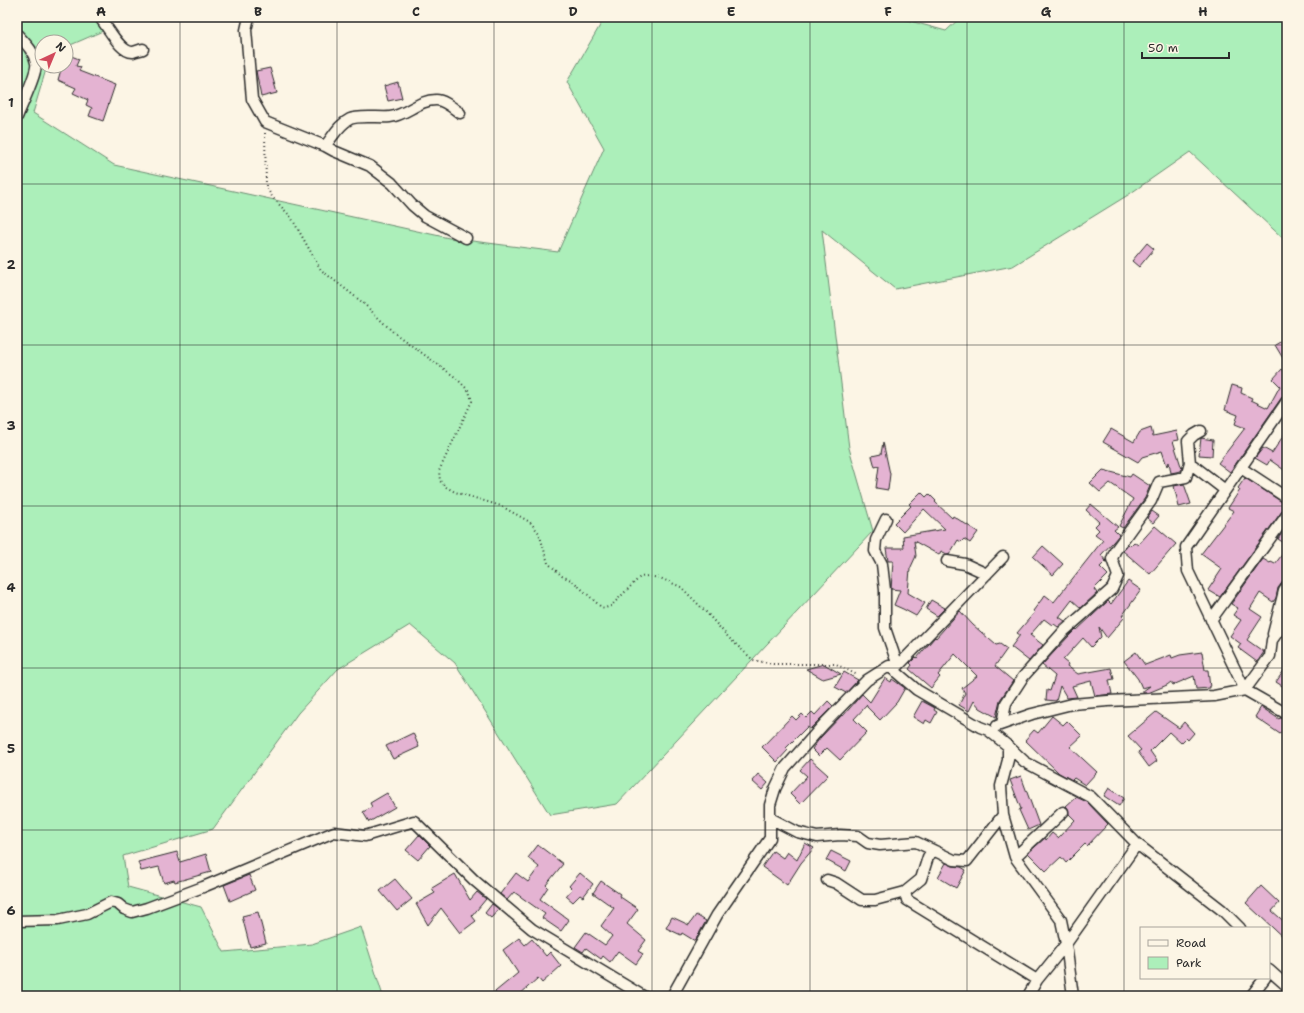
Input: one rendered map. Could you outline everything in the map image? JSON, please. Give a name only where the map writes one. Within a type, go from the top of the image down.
[{"type":"street","points":[[99,17],[120,46],[133,52],[142,49]]},
{"type":"street","points":[[249,17],[246,30],[252,99],[265,122],[370,166],[392,183],[408,201],[425,216],[466,238]]},
{"type":"street","points":[[17,34],[34,55],[37,65],[17,117]]},
{"type":"street","points":[[325,146],[344,122],[352,118],[390,117],[403,114],[426,100],[438,100],[460,113]]},
{"type":"street","points":[[1287,401],[1186,547],[1188,571],[1245,690],[1287,714]]},
{"type":"street","points":[[1002,724],[1006,703],[1023,676],[1063,632],[1112,589],[1118,576],[1112,559],[1115,551],[1151,501],[1159,482],[1186,477],[1190,463],[1188,441],[1201,431]]},
{"type":"street","points":[[1190,463],[1225,490]]},
{"type":"street","points":[[1241,468],[1287,498]]},
{"type":"street","points":[[1211,620],[1287,515]]},
{"type":"street","points":[[886,519],[876,540],[875,551],[882,564],[885,590],[885,628],[894,666],[917,690],[980,727],[988,730],[1025,762],[1091,797],[1137,844],[1222,910],[1239,927]]},
{"type":"street","points":[[672,996],[717,915],[770,838],[770,804],[785,768],[824,724],[867,680],[894,666],[1003,557]]},
{"type":"street","points":[[947,560],[965,564],[987,574]]},
{"type":"street","points":[[988,730],[1032,714],[1072,704],[1214,696],[1245,690],[1270,656],[1272,640],[1284,591],[1287,586]]},
{"type":"street","points":[[1272,640],[1287,619]]},
{"type":"street","points":[[1008,746],[1008,760],[1001,786],[1003,815],[1015,857],[1061,920],[1073,996]]},
{"type":"street","points":[[1015,857],[1062,812]]},
{"type":"street","points":[[770,818],[797,832],[817,836],[858,836],[868,843],[880,845],[916,842],[954,860],[967,861],[1003,815]]},
{"type":"street","points":[[17,921],[58,920],[86,914],[111,902],[118,904],[124,909],[132,912],[147,908],[203,887],[334,832],[365,836],[414,821],[475,881],[532,929],[643,996]]},
{"type":"street","points":[[1028,996],[1037,980],[1066,944],[1137,844]]},
{"type":"street","points":[[828,880],[836,883],[862,900],[875,900],[905,892],[921,879],[928,857],[933,850]]},
{"type":"street","points":[[905,892],[907,900],[1037,980]]},
{"type":"street","points":[[1270,974],[1287,986]]},
{"type":"street","points":[[1251,996],[1264,979]]},
{"type":"path","points":[[265,122],[266,187],[273,198],[291,217],[321,270],[362,302],[393,332],[455,377],[469,391],[472,401],[439,471],[440,481],[446,487],[455,492],[501,506],[530,522],[539,533],[548,563],[562,576],[573,581],[601,607],[605,608],[611,606],[640,577],[648,576],[660,578],[681,587],[705,611],[728,638],[753,660],[773,664],[836,664],[867,680]]},
{"type":"green space","points":[[17,17],[96,17],[105,30],[74,44],[74,34],[34,34],[34,74],[45,74],[33,113],[114,165],[449,238],[558,252],[604,148],[567,82],[605,17],[896,17],[946,31],[961,17],[1287,17],[1287,242],[1190,152],[1128,195],[1013,266],[895,289],[822,230],[849,448],[873,531],[617,804],[550,815],[455,663],[410,625],[338,669],[298,713],[213,829],[123,856],[128,887],[201,907],[224,952],[312,944],[361,927],[383,996],[17,996]]},
{"type":"building","points":[[74,57],[79,59],[76,66],[81,67],[79,71],[115,85],[103,121],[89,116],[92,108],[86,105],[88,100],[73,93],[76,88],[58,80],[60,74],[74,74]]},
{"type":"building","points":[[270,68],[277,93],[261,97],[256,71]]},
{"type":"building","points":[[398,82],[402,98],[388,101],[384,86]]},
{"type":"building","points":[[1147,243],[1154,249],[1139,267],[1132,261]]},
{"type":"building","points":[[1287,338],[1287,365],[1275,345]]},
{"type":"building","points":[[1282,369],[1287,374],[1287,395],[1282,397],[1230,472],[1218,463],[1245,428],[1235,424],[1238,415],[1225,410],[1232,385],[1242,388],[1241,393],[1252,398],[1251,400],[1268,408],[1280,386],[1273,379]]},
{"type":"building","points":[[1151,428],[1153,436],[1177,431],[1179,440],[1173,441],[1182,469],[1181,471],[1171,473],[1169,462],[1167,466],[1162,451],[1142,457],[1138,462],[1103,442],[1111,429],[1134,442],[1140,432]]},
{"type":"building","points":[[1287,430],[1287,472],[1270,460],[1267,465],[1255,458],[1263,448],[1272,453]]},
{"type":"building","points":[[1201,438],[1213,440],[1212,456],[1199,455]]},
{"type":"building","points":[[883,442],[890,474],[888,490],[876,488],[879,466],[875,467],[872,456],[881,454]]},
{"type":"building","points":[[1103,470],[1130,477],[1132,474],[1150,486],[1145,498],[1123,528],[1119,526],[1133,499],[1110,483],[1100,492],[1090,483]]},
{"type":"building","points":[[1245,478],[1287,505],[1287,509],[1282,511],[1220,597],[1208,590],[1222,569],[1201,554],[1234,511],[1228,508],[1240,490],[1238,488]]},
{"type":"building","points":[[1184,484],[1191,504],[1179,507],[1174,486]]},
{"type":"building","points":[[921,492],[926,497],[929,494],[936,501],[935,502],[952,518],[953,516],[978,532],[970,543],[964,539],[961,542],[958,540],[949,555],[941,551],[939,555],[914,541],[916,556],[910,569],[908,593],[925,603],[916,616],[894,605],[900,590],[891,589],[893,561],[888,561],[886,548],[904,548],[903,536],[945,529],[924,509],[903,532],[894,523],[911,506],[909,504]]},
{"type":"building","points":[[1091,504],[1118,527],[1114,530],[1119,535],[1101,555],[1106,561],[1100,567],[1108,575],[1094,589],[1097,593],[1081,608],[1072,600],[1059,617],[1065,621],[1058,627],[1054,624],[1052,625],[1044,619],[1030,635],[1043,645],[1029,661],[1011,647],[1020,635],[1017,633],[1035,612],[1033,611],[1045,595],[1054,602],[1103,540],[1095,534],[1099,530],[1095,526],[1099,522],[1086,510]]},
{"type":"building","points":[[1152,511],[1159,516],[1153,523],[1147,518]]},
{"type":"building","points":[[1155,526],[1176,544],[1150,574],[1123,551],[1128,544],[1130,546],[1134,542],[1138,545]]},
{"type":"building","points":[[1287,526],[1287,545],[1278,539]]},
{"type":"building","points":[[1043,546],[1063,564],[1053,575],[1033,557]]},
{"type":"building","points":[[1287,548],[1287,577],[1278,588],[1276,598],[1273,602],[1260,593],[1250,609],[1262,617],[1247,640],[1264,652],[1257,662],[1238,648],[1241,644],[1230,636],[1241,620],[1233,615],[1238,608],[1231,604],[1263,559],[1275,564]]},
{"type":"building","points":[[1128,581],[1141,590],[1122,616],[1124,618],[1107,638],[1099,627],[1101,637],[1091,647],[1083,638],[1063,660],[1068,664],[1067,666],[1078,674],[1111,668],[1114,679],[1109,680],[1112,694],[1095,696],[1091,681],[1072,686],[1077,697],[1067,698],[1060,686],[1056,701],[1046,700],[1047,690],[1050,691],[1055,676],[1042,665],[1076,629],[1077,630],[1108,601],[1111,604]]},
{"type":"building","points":[[931,600],[945,608],[937,616],[926,609]]},
{"type":"building","points":[[960,611],[973,625],[996,645],[1000,644],[1007,649],[995,666],[1013,681],[1000,700],[996,717],[980,708],[974,701],[969,711],[959,705],[965,693],[962,688],[977,676],[955,654],[938,675],[940,677],[931,688],[909,669],[912,665],[910,663],[916,657],[917,658]]},
{"type":"building","points":[[1136,652],[1145,665],[1171,655],[1172,658],[1180,655],[1202,652],[1205,670],[1208,670],[1210,688],[1196,689],[1194,676],[1173,685],[1171,682],[1148,693],[1143,693],[1143,691],[1150,686],[1142,688],[1138,679],[1124,661]]},
{"type":"building","points":[[824,664],[841,674],[823,679],[806,669]]},
{"type":"building","points":[[1287,666],[1287,689],[1276,682]]},
{"type":"building","points":[[844,672],[858,680],[846,693],[835,687]]},
{"type":"building","points":[[885,678],[891,682],[892,679],[905,688],[897,702],[880,720],[867,707],[867,705],[854,719],[867,732],[840,760],[827,748],[819,756],[812,749],[820,738],[842,715],[843,716],[862,694],[870,702]]},
{"type":"building","points":[[828,701],[833,706],[810,729],[807,727],[786,748],[788,750],[777,762],[762,747],[792,716],[796,720],[802,714],[806,718],[812,712],[815,715]]},
{"type":"building","points":[[922,701],[935,708],[934,710],[937,712],[931,723],[926,720],[924,724],[913,717]]},
{"type":"building","points":[[1261,707],[1279,719],[1287,720],[1287,724],[1280,734],[1255,717]]},
{"type":"building","points":[[1156,712],[1179,728],[1184,722],[1194,733],[1188,740],[1186,738],[1181,743],[1169,732],[1150,751],[1157,761],[1149,767],[1138,752],[1141,750],[1128,736]]},
{"type":"building","points":[[1052,716],[1063,725],[1067,721],[1082,736],[1070,747],[1097,772],[1085,785],[1074,778],[1072,780],[1059,773],[1025,740],[1034,730],[1038,733]]},
{"type":"building","points":[[413,733],[419,747],[393,759],[386,746]]},
{"type":"building","points":[[810,759],[828,775],[800,804],[790,794],[807,776],[800,770]]},
{"type":"building","points":[[758,774],[768,783],[762,790],[752,781]]},
{"type":"building","points":[[1021,776],[1039,825],[1028,830],[1019,810],[1021,809],[1010,780]]},
{"type":"building","points":[[1109,788],[1124,798],[1119,806],[1104,796]]},
{"type":"building","points":[[387,793],[395,807],[369,822],[363,812],[372,807],[370,803]]},
{"type":"building","points":[[1076,797],[1087,802],[1108,824],[1087,846],[1085,844],[1066,863],[1061,857],[1046,871],[1028,853],[1045,838],[1046,840],[1052,833],[1058,838],[1075,820],[1069,814],[1066,806]]},
{"type":"building","points":[[419,835],[430,846],[418,860],[406,850]]},
{"type":"building","points":[[805,843],[814,848],[801,863],[787,885],[762,867],[773,851],[783,858],[787,852],[797,860]]},
{"type":"building","points":[[538,845],[563,864],[546,885],[548,887],[540,899],[569,920],[561,931],[542,918],[545,914],[514,892],[507,900],[500,894],[516,873],[528,882],[539,867],[528,858]]},
{"type":"building","points":[[831,851],[851,861],[846,871],[826,860]]},
{"type":"building","points":[[177,852],[180,862],[206,854],[211,872],[175,882],[174,880],[164,883],[159,867],[141,871],[138,862]]},
{"type":"building","points":[[946,863],[966,870],[956,888],[938,877]]},
{"type":"building","points":[[580,873],[593,884],[583,897],[580,895],[573,902],[566,896],[572,889],[569,886]]},
{"type":"building","points":[[455,874],[470,900],[477,892],[486,899],[472,916],[476,921],[460,933],[441,908],[428,925],[416,904],[435,893],[432,888]]},
{"type":"building","points":[[249,875],[255,890],[230,901],[224,885]]},
{"type":"building","points":[[395,879],[412,899],[397,911],[380,891]]},
{"type":"building","points":[[601,881],[638,909],[627,924],[646,940],[638,951],[643,954],[636,964],[618,951],[610,962],[603,956],[601,959],[586,948],[583,952],[575,947],[586,932],[605,945],[612,936],[601,926],[614,908],[593,893]]},
{"type":"building","points":[[1261,886],[1279,903],[1272,911],[1287,924],[1287,941],[1246,903]]},
{"type":"building","points":[[492,904],[499,909],[491,918],[485,913]]},
{"type":"building","points":[[258,912],[266,943],[250,947],[242,916]]},
{"type":"building","points":[[696,915],[706,921],[695,941],[682,933],[681,935],[666,928],[672,917],[689,925]]},
{"type":"building","points":[[519,938],[525,945],[532,939],[546,956],[550,952],[561,966],[542,983],[538,978],[518,996],[490,996],[518,973],[503,950]]}]
